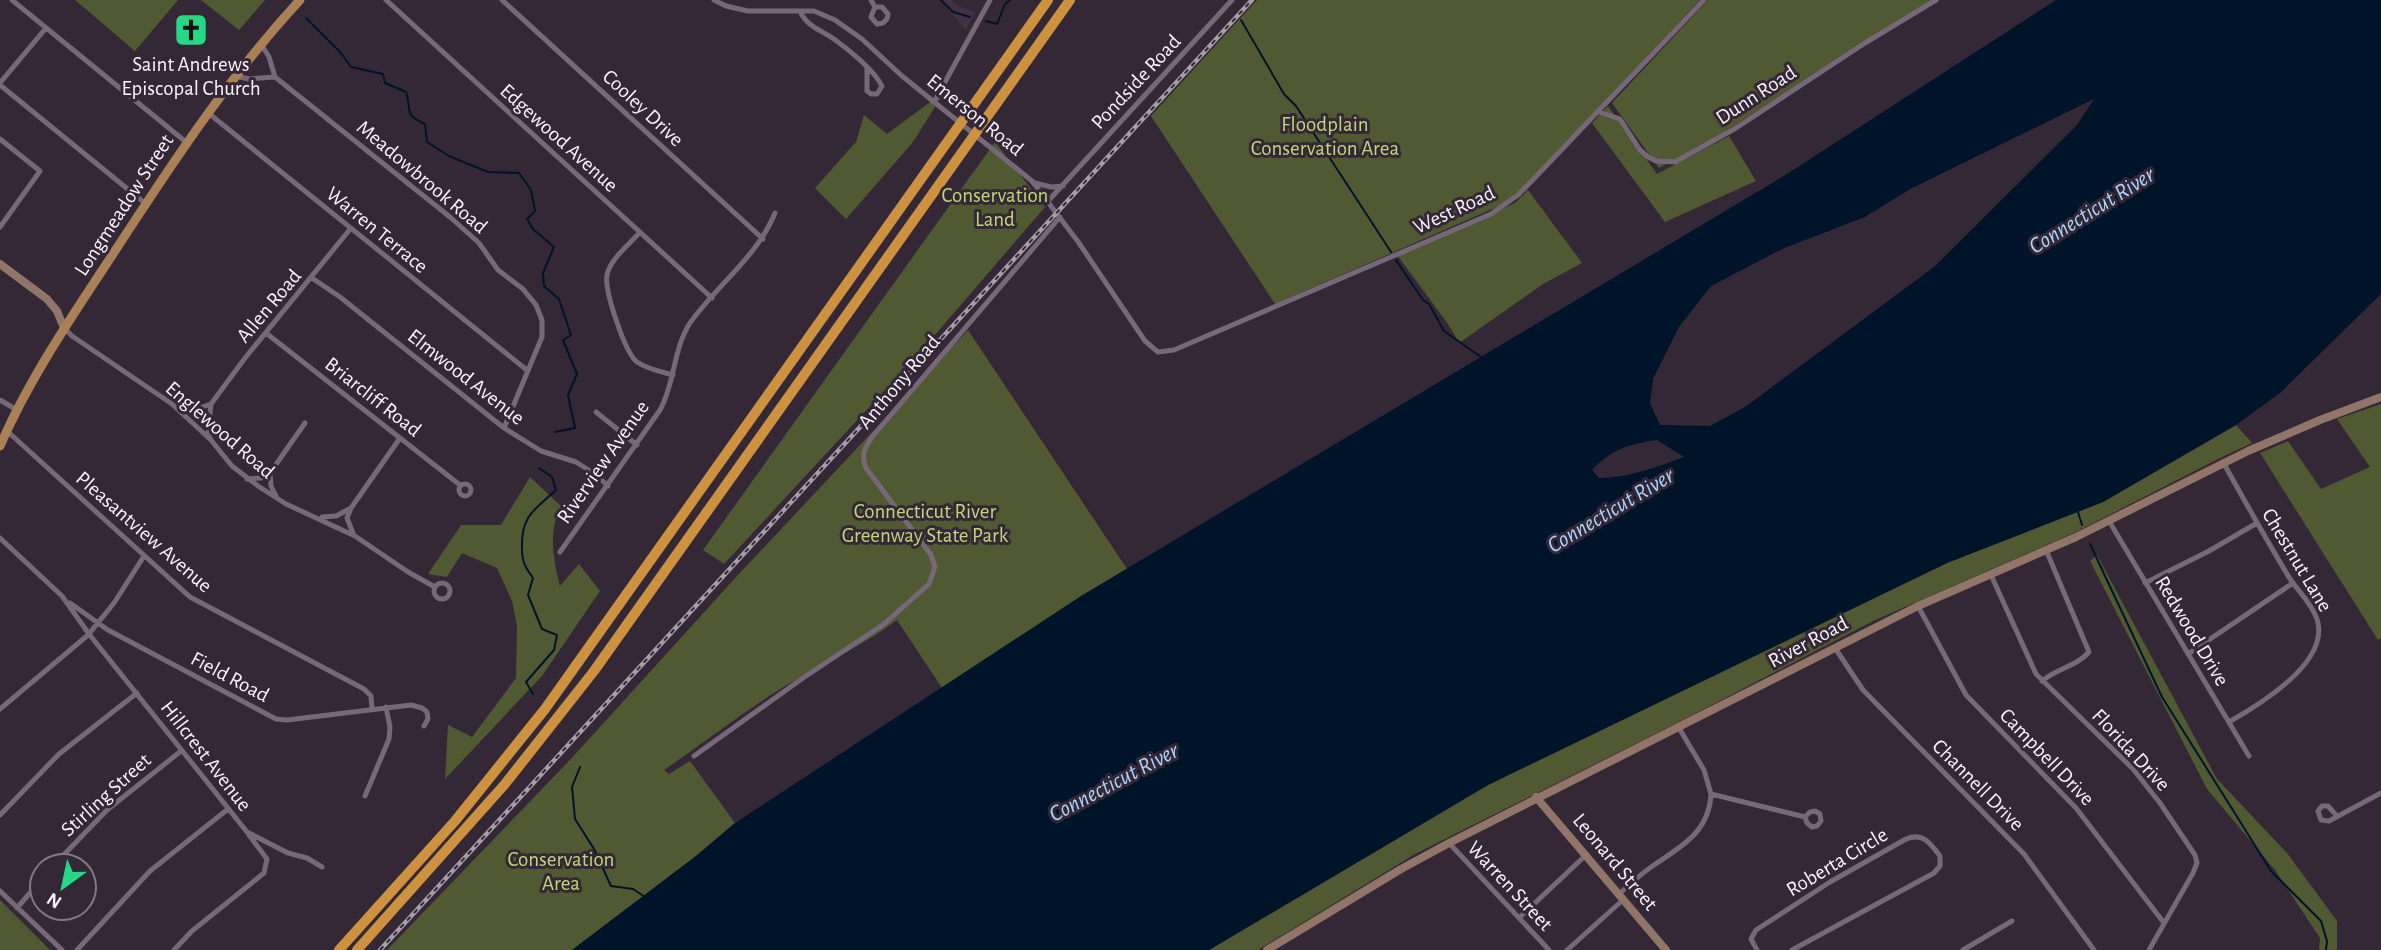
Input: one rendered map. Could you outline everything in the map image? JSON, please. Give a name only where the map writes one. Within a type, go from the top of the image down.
[{"type":"highway","points":[[339,950],[462,813],[545,709],[1048,0]]},
{"type":"highway","points":[[357,950],[505,784],[594,671],[1070,0]]},
{"type":"main road","name":"Longmeadow Street","points":[[0,446],[17,410],[64,328],[186,142],[235,76],[300,0]]},
{"type":"street","points":[[12,0],[186,142]]},
{"type":"street","name":"Edgewood Avenue","points":[[386,0],[712,298]]},
{"type":"street","name":"Cooley Drive","points":[[502,0],[763,239]]},
{"type":"street","name":"Emerson Road","points":[[715,0],[726,6],[748,11],[819,12],[846,26],[1032,181],[1153,350]]},
{"type":"street","points":[[871,0],[875,7]]},
{"type":"street","points":[[934,102],[990,0]]},
{"type":"street","name":"Pondside Road","points":[[1048,201],[1232,0]]},
{"type":"street","name":"West Road","points":[[1153,350],[1166,352],[1198,341],[1491,214],[1518,195],[1704,0]]},
{"type":"street","name":"Dunn Road","points":[[1598,111],[1620,119],[1640,150],[1648,157],[1656,161],[1675,163],[1736,128],[1936,0]]},
{"type":"street","points":[[800,11],[807,23],[840,44],[867,68],[881,84],[877,94],[866,89],[867,68]]},
{"type":"street","points":[[46,28],[0,84],[146,204]]},
{"type":"street","name":"Meadowbrook Road","points":[[261,44],[269,57],[275,77],[450,217],[478,243],[498,270],[530,296],[539,310],[543,328],[541,341],[503,428]]},
{"type":"street","points":[[235,76],[249,79],[275,77]]},
{"type":"street","name":"Warren Terrace","points":[[207,112],[528,371]]},
{"type":"street","points":[[0,139],[40,171],[0,227]]},
{"type":"street","points":[[1032,181],[1051,187],[1063,186]]},
{"type":"street","name":"Riverview Avenue","points":[[560,552],[637,445],[665,401],[685,332],[763,239],[775,213]]},
{"type":"street","name":"Anthony Road","points":[[694,756],[884,624],[929,584],[934,568],[931,555],[866,468],[862,458],[864,450],[878,430],[1060,217]]},
{"type":"street","name":"Allen Road","points":[[211,404],[351,228]]},
{"type":"street","points":[[640,232],[609,270],[607,287],[623,338],[632,356],[642,365],[673,375]]},
{"type":"street","points":[[0,264],[46,298],[57,312],[64,328]]},
{"type":"street","name":"Elmwood Avenue","points":[[312,278],[340,297],[503,428],[541,451],[576,463],[595,474],[608,486]]},
{"type":"street","name":"Englewood Road","points":[[64,328],[67,333],[179,410],[247,479],[278,499],[355,536],[435,587]]},
{"type":"street","name":"Briarcliff Road","points":[[265,333],[460,485]]},
{"type":"street","name":"River Road","points":[[1267,950],[1401,869],[1536,797],[1679,728],[1918,606],[2109,521],[2223,462],[2320,419],[2381,397]]},
{"type":"street","points":[[0,400],[17,410]]},
{"type":"street","points":[[179,410],[193,410],[211,404],[208,433],[211,440]]},
{"type":"street","points":[[596,412],[637,445]]},
{"type":"street","points":[[247,479],[260,479],[270,473],[305,424]]},
{"type":"street","name":"Pleasantview Avenue","points":[[7,431],[197,602],[364,688],[370,696],[372,709]]},
{"type":"street","points":[[355,536],[348,521],[351,508],[400,438]]},
{"type":"street","name":"Chestnut Lane","points":[[2223,462],[2292,583],[2310,605],[2318,621],[2318,637],[2314,650],[2300,669],[2269,697],[2229,722]]},
{"type":"street","points":[[270,473],[271,486],[278,499]]},
{"type":"street","points":[[316,517],[336,516],[351,508]]},
{"type":"street","name":"Redwood Drive","points":[[2109,521],[2249,756]]},
{"type":"street","points":[[2145,583],[2257,523]]},
{"type":"street","name":"Field Road","points":[[0,538],[82,614],[280,720],[411,705],[424,709],[428,716],[424,726]]},
{"type":"street","points":[[2042,681],[2052,672],[2079,661],[2089,652],[2046,550]]},
{"type":"street","points":[[0,709],[89,634],[114,603],[144,556]]},
{"type":"street","name":"Florida Drive","points":[[1991,575],[2032,668],[2042,681],[2133,769],[2195,855],[2197,863],[2193,873],[2149,950]]},
{"type":"street","points":[[2188,654],[2292,583]]},
{"type":"street","name":"Field Road","points":[[62,596],[89,634]]},
{"type":"street","name":"Campbell Drive","points":[[1918,606],[1966,695],[2076,808],[2164,923]]},
{"type":"street","name":"Hillcrest Avenue","points":[[89,634],[247,832],[322,867]]},
{"type":"street","name":"Channell Drive","points":[[1835,648],[1863,690],[2024,854],[2094,950]]},
{"type":"street","points":[[0,815],[59,754],[136,693]]},
{"type":"street","points":[[365,796],[389,739],[390,727],[386,707]]},
{"type":"street","points":[[1567,950],[1647,870],[1694,837],[1706,817],[1711,794],[1704,769],[1679,728]]},
{"type":"street","name":"Stirling Street","points":[[66,852],[100,817],[181,751]]},
{"type":"street","points":[[2337,816],[2381,793]]},
{"type":"street","points":[[1711,794],[1805,817]]},
{"type":"street","name":"Leonard Street","points":[[1536,797],[1622,896],[1660,948]]},
{"type":"street","points":[[77,950],[150,872],[228,809]]},
{"type":"street","points":[[174,950],[197,927],[265,871],[268,863],[266,856],[247,832]]},
{"type":"street","name":"Roberta Circle","points":[[1757,950],[1751,937],[1756,930],[1830,882],[1906,839],[1920,836],[1926,839],[1940,856],[1940,866],[1934,873],[1791,950]]},
{"type":"street","name":"Warren Street","points":[[1449,843],[1549,950]]},
{"type":"street","points":[[1519,918],[1586,855]]},
{"type":"street","points":[[0,891],[62,950]]},
{"type":"street","points":[[17,908],[28,895]]},
{"type":"street","points":[[1963,950],[2012,921]]},
{"type":"shaded area","points":[[940,0],[951,0],[958,6],[975,12],[966,30]]},
{"type":"green space","points":[[75,0],[178,0],[135,51]]},
{"type":"green space","points":[[201,0],[265,0],[239,30]]},
{"type":"green space","name":"Floodplain Conservation Area","points":[[1257,0],[1700,0],[1513,200],[1275,304],[1151,116]]},
{"type":"green space","points":[[1708,0],[1937,0],[1716,137],[1659,168],[1612,103]]},
{"type":"green space","name":"Conservation Land","points":[[945,91],[913,142],[846,219],[815,188],[856,142],[864,115],[887,134]]},
{"type":"green space","points":[[1608,106],[1657,174],[1729,136],[1756,181],[1665,222],[1592,123]]},
{"type":"green space","name":"Conservation Land","points":[[995,142],[1045,207],[922,350],[724,564],[703,550]]},
{"type":"green space","points":[[1528,190],[1582,263],[1543,284],[1459,343],[1397,255],[1515,203]]},
{"type":"green space","points":[[968,330],[1127,569],[942,688],[897,620],[754,706],[664,770],[669,774],[690,761],[735,823],[572,950],[387,950],[570,760],[737,576]]},
{"type":"green space","points":[[2381,404],[2381,638],[2378,640],[2260,453],[2288,441],[2321,489],[2370,467],[2337,419]]},
{"type":"green space","points":[[2236,425],[2252,443],[2076,532],[1873,621],[1685,719],[1415,854],[1258,950],[1209,950],[1488,785],[1947,563],[2103,502]]},
{"type":"green space","points":[[530,477],[561,506],[553,535],[560,586],[579,564],[600,591],[542,676],[445,779],[448,725],[472,737],[516,678],[517,626],[512,601],[497,568],[462,553],[447,577],[428,574],[461,525],[501,525]]},
{"type":"green space","points":[[2097,555],[2217,779],[2287,853],[2337,921],[2337,950],[2319,950],[2320,938],[2275,870],[2207,789],[2090,561]]},
{"type":"green space","points":[[0,900],[50,950],[0,950]]},
{"type":"water","name":"Connecticut River","points":[[2056,0],[2381,0],[2381,294],[2281,392],[2236,425],[2103,502],[1947,563],[1488,785],[1209,950],[572,950],[735,823],[1081,596],[1787,174]],"holes":[[[2094,99],[2077,125],[1934,267],[1745,407],[1710,426],[1660,425],[1650,403],[1653,379],[1679,327],[1711,286],[1782,249],[1865,217],[1910,189]],[[1657,440],[1684,457],[1621,476],[1599,478],[1592,470],[1622,449]]]},
{"type":"waterway","points":[[941,0],[953,12],[970,17]]},
{"type":"waterway","points":[[986,21],[997,24],[1005,4],[1010,0]]},
{"type":"waterway","points":[[306,18],[351,67],[383,74],[385,83],[406,92],[411,114],[425,124],[427,142],[449,156],[488,172],[519,173],[531,190],[535,211],[527,219],[533,229],[554,247],[543,273],[544,286],[559,299],[571,335],[563,340],[577,374],[568,395],[575,428],[555,432]]},
{"type":"waterway","points":[[1241,20],[1284,94],[1296,106],[1391,252]]},
{"type":"waterway","points":[[1396,260],[1423,300],[1429,304],[1444,331],[1481,357]]},
{"type":"waterway","points":[[533,694],[526,682],[554,650],[557,635],[542,629],[528,595],[533,578],[523,557],[522,537],[530,514],[556,490],[552,477],[539,468]]},
{"type":"waterway","points":[[2078,512],[2082,525]]},
{"type":"waterway","points":[[2090,544],[2162,697],[2271,871],[2321,921],[2327,941],[2326,950]]},
{"type":"waterway","points":[[580,767],[572,787],[575,819],[594,849],[611,886],[633,889],[645,897]]},
{"type":"railway","points":[[380,950],[1252,0]]},
{"type":"place","name":"Saint Andrews Episcopal Church","points":[[191,30]]},
{"type":"park label","name":"Connecticut River Greenway State Park","points":[[925,523]]},
{"type":"park label","name":"Conservation Area","points":[[561,871]]}]
